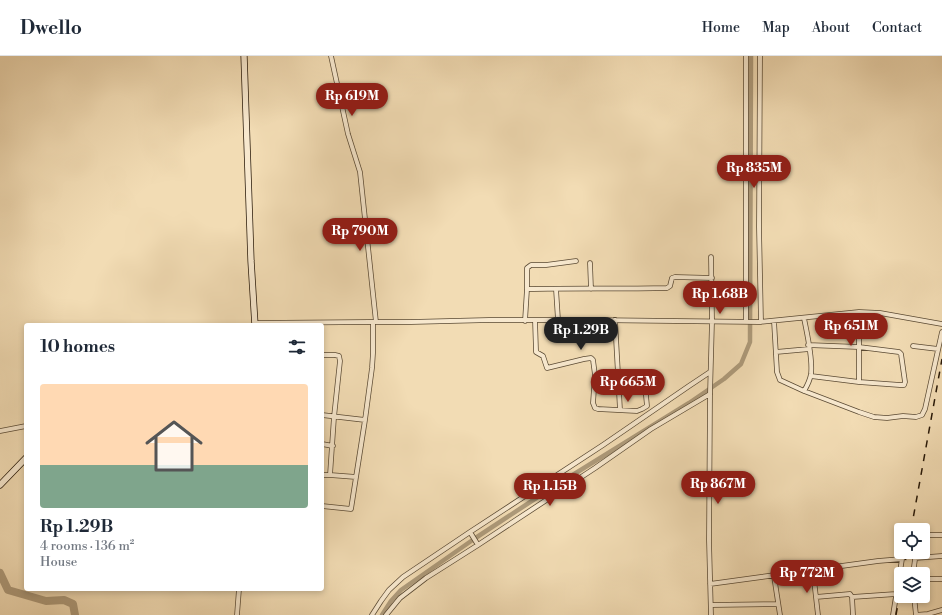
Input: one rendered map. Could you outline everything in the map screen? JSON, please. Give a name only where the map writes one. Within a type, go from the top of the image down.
[{"type":"main road","points":[[244,56],[251,261],[255,323]]},
{"type":"main road","points":[[0,486],[24,460]]},
{"type":"street","points":[[324,506],[351,509],[365,420],[373,353],[374,322],[360,172],[348,134],[331,56]]},
{"type":"street","points":[[746,56],[747,322]]},
{"type":"street","points":[[760,56],[760,322]]},
{"type":"street","points":[[711,257],[712,321],[710,372],[709,548],[711,615]]},
{"type":"street","points":[[525,320],[527,268],[529,266],[576,261]]},
{"type":"street","points":[[590,263],[591,289]]},
{"type":"street","points":[[527,289],[667,288],[670,286],[672,278],[675,277],[712,278]]},
{"type":"street","points":[[556,288],[558,320]]},
{"type":"street","points":[[324,323],[525,320],[760,322],[859,312],[885,314],[942,324]]},
{"type":"street","points":[[859,312],[859,382]]},
{"type":"street","points":[[804,318],[811,366],[811,376],[804,391]]},
{"type":"street","points":[[535,320],[536,352],[543,356],[546,367],[548,368],[584,359],[593,359],[595,375],[594,406],[601,410],[637,411],[647,406]]},
{"type":"street","points":[[615,320],[620,410]]},
{"type":"street","points":[[774,321],[777,372],[780,380],[859,412],[874,417],[887,418],[902,416],[918,417],[922,414],[942,332]]},
{"type":"street","points":[[913,346],[938,349]]},
{"type":"street","points":[[776,352],[809,347],[859,347],[899,352],[905,382],[903,386],[811,376]]},
{"type":"street","points":[[324,355],[337,355],[340,359],[330,475]]},
{"type":"street","points":[[372,615],[385,595],[398,582],[424,563],[603,445],[710,372]]},
{"type":"street","points":[[645,385],[647,406],[653,411]]},
{"type":"street","points":[[386,615],[400,598],[426,578],[595,468],[651,429],[710,392]]},
{"type":"street","points":[[324,415],[365,420]]},
{"type":"street","points":[[0,431],[24,426]]},
{"type":"street","points":[[324,444],[333,446]]},
{"type":"street","points":[[324,475],[356,478]]},
{"type":"street","points":[[470,533],[477,544]]},
{"type":"street","points":[[930,535],[942,535]]},
{"type":"street","points":[[930,557],[942,556]]},
{"type":"street","points":[[710,584],[902,559],[901,567]]},
{"type":"street","points":[[813,570],[818,615]]},
{"type":"street","points":[[774,576],[780,615]]},
{"type":"street","points":[[930,579],[942,579]]},
{"type":"street","points":[[237,615],[239,591]]},
{"type":"street","points":[[816,597],[850,594],[852,597],[894,594]]},
{"type":"street","points":[[852,597],[853,615]]},
{"type":"street","points":[[893,615],[895,603]]},
{"type":"street","points":[[915,603],[916,615],[928,614],[942,610]]},
{"type":"street","points":[[711,605],[778,604]]},
{"type":"waterway","points":[[382,615],[391,601],[401,590],[474,539],[550,489],[689,403],[724,379],[741,364],[750,342],[751,56]]},
{"type":"waterway","points":[[0,573],[8,590],[46,601],[64,600],[73,604],[75,615]]},
{"type":"railway","points":[[912,523],[942,359]]},
{"type":"railway","points":[[904,567],[906,559]]},
{"type":"railway","points":[[896,615],[898,603]]}]
